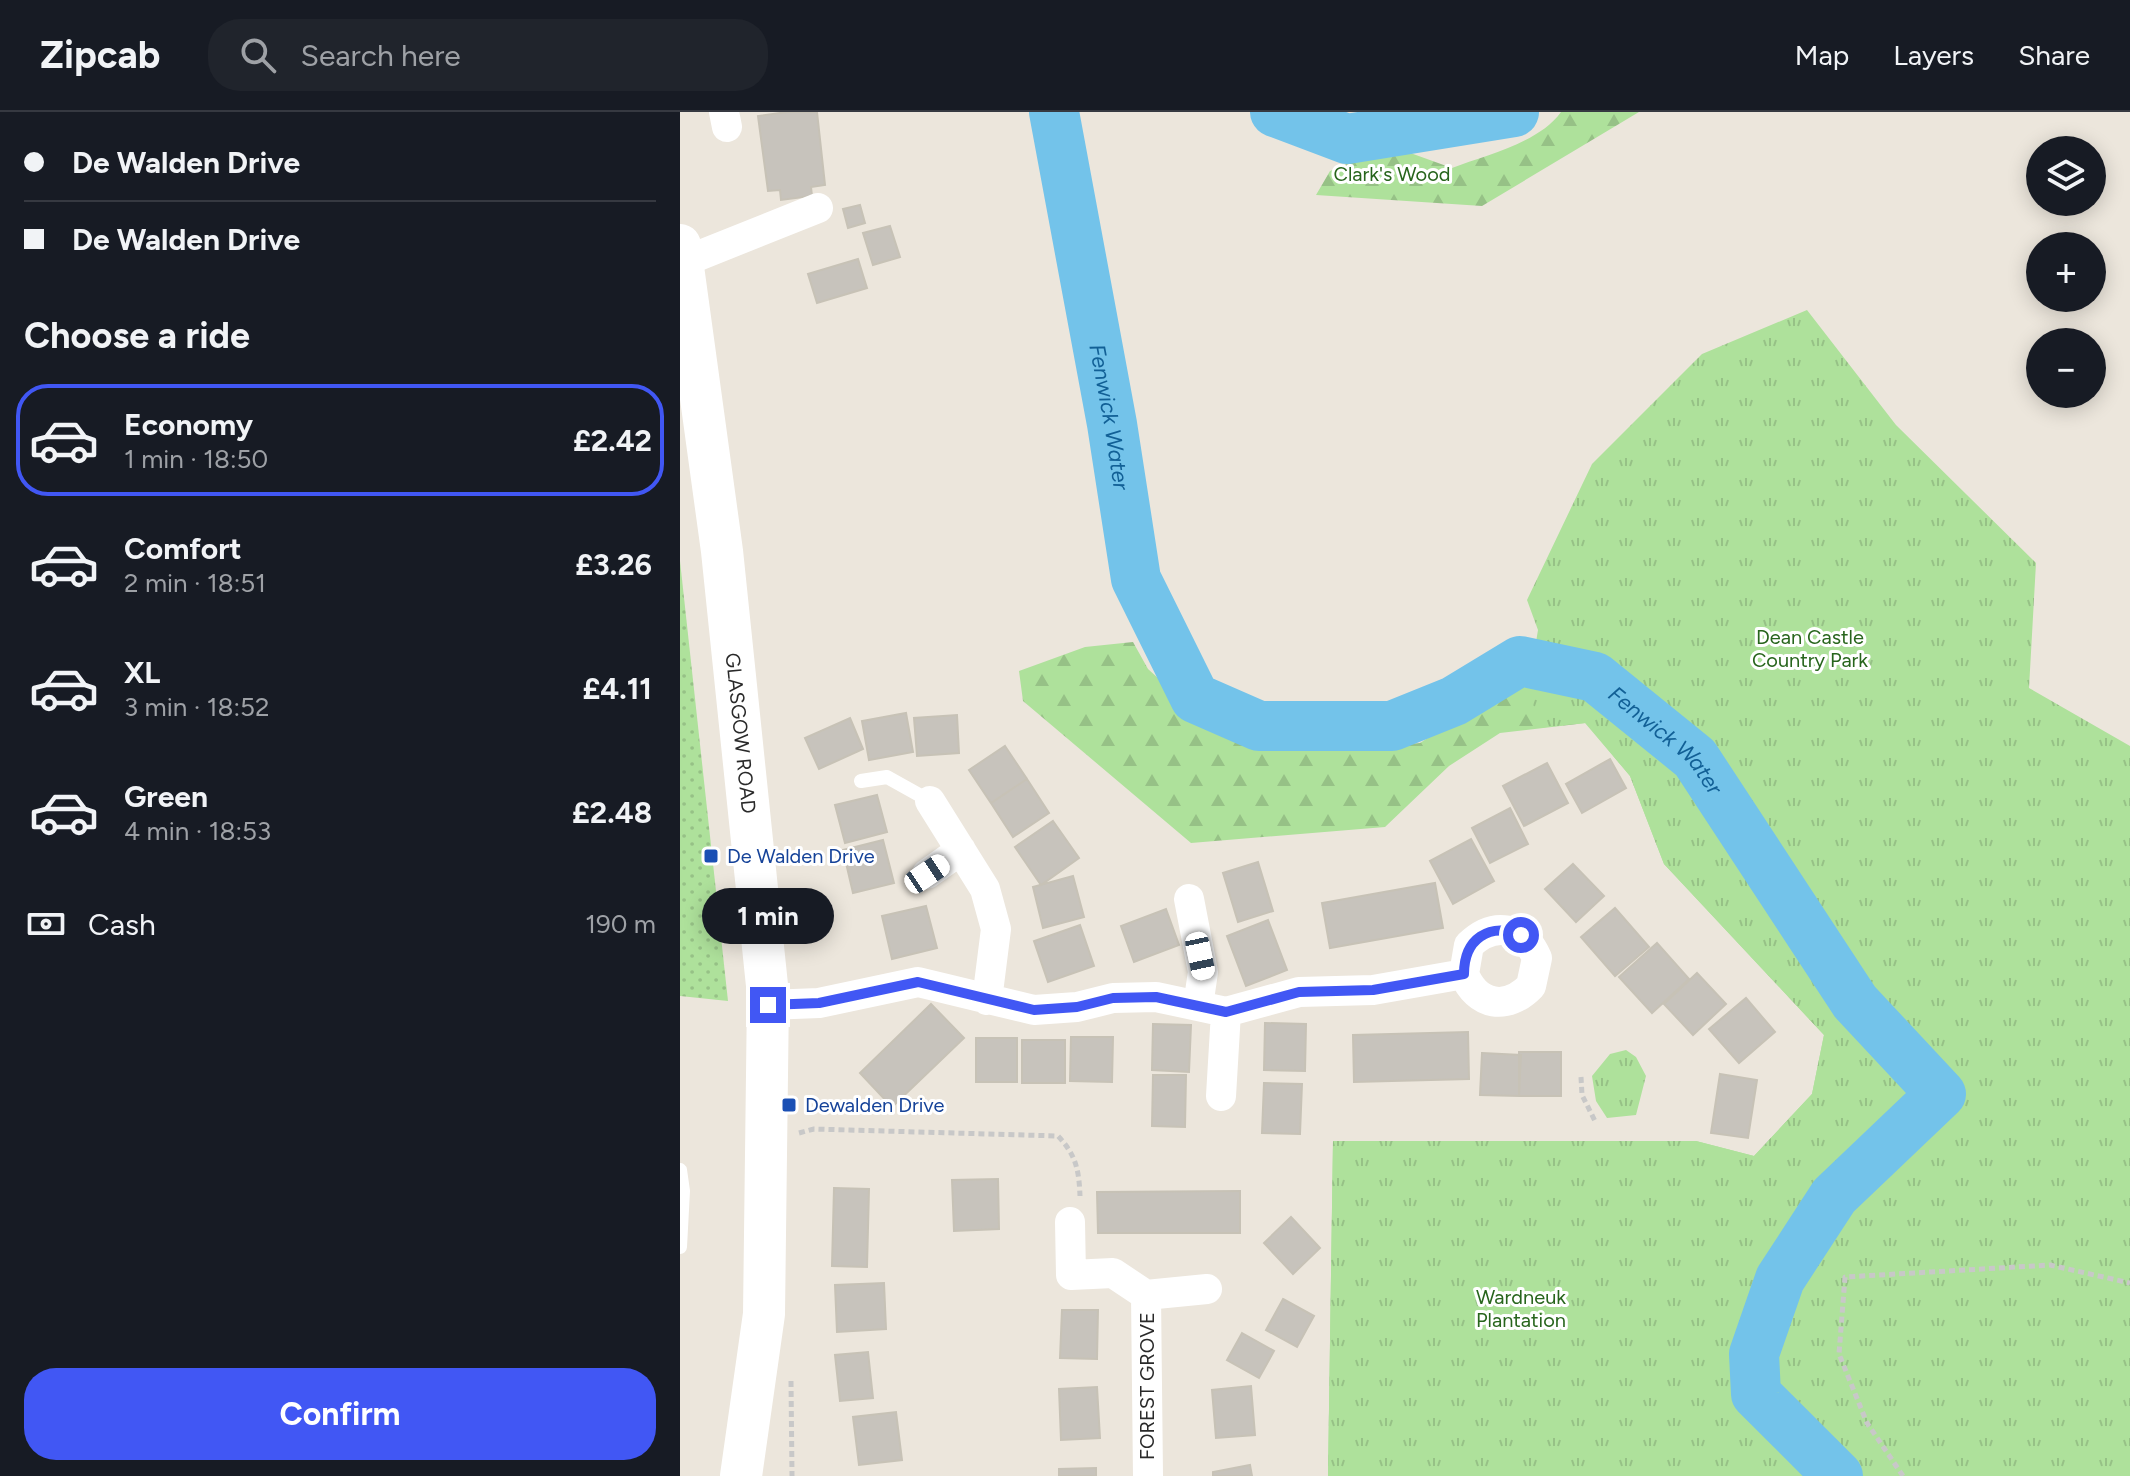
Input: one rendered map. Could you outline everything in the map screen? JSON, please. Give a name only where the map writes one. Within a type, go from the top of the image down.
[{"type":"main road","name":"GLASGOW ROAD","points":[[682,270],[722,551],[768,1005],[764,1314],[738,1471]]},
{"type":"street","points":[[682,270],[818,208]]},
{"type":"street","points":[[930,801],[985,889],[996,929],[987,1000]]},
{"type":"street","points":[[927,874],[961,850]]},
{"type":"street","points":[[1189,899],[1212,1009],[1221,1096]]},
{"type":"street","points":[[768,1005],[819,1003],[918,982],[1034,1010],[1127,997],[1156,997],[1212,1009],[1299,992],[1373,990],[1464,974]]},
{"type":"street","name":"FOREST GROVE","points":[[1070,1222],[1071,1275],[1113,1273],[1146,1295],[1207,1289]]},
{"type":"street","name":"FOREST GROVE","points":[[1146,1295],[1148,1476]]},
{"type":"lane","points":[[861,781],[887,777],[930,801]]},
{"type":"lane","points":[[680,1170],[683,1191],[680,1247]]},
{"type":"path","points":[[1581,1077],[1582,1095],[1596,1123]]},
{"type":"path","points":[[767,1140],[814,1129],[1058,1136],[1071,1149],[1079,1168],[1080,1201],[1070,1222]]},
{"type":"path","points":[[1903,1476],[1867,1423],[1839,1354],[1845,1277],[2050,1265],[2130,1283]]},
{"type":"green space","name":"Clark's Wood","points":[[1561,112],[1639,112],[1482,206],[1316,195],[1330,171],[1391,146],[1452,168],[1526,140]]},
{"type":"green space","name":"Dean Castle Country Park","points":[[1807,310],[1896,425],[2036,563],[2029,688],[2130,746],[2130,1476],[1328,1476],[1333,1141],[1696,1141],[1754,1156],[1812,1094],[1824,1035],[1664,864],[1630,776],[1585,723],[1538,728],[1529,684],[1538,630],[1527,600],[1592,464],[1702,354]]},
{"type":"green space","points":[[680,561],[728,1001],[680,996]]},
{"type":"green space","name":"Wardneuk Plantation","points":[[1133,642],[1148,669],[1223,737],[1339,751],[1420,743],[1474,708],[1529,684],[1581,697],[1885,1061],[1328,1476],[1333,1141],[1696,1141],[1754,1156],[1812,1094],[1824,1035],[1664,864],[1630,776],[1586,723],[1500,733],[1449,766],[1385,827],[1191,843],[1023,701],[1019,671],[1085,647]]},
{"type":"green space","points":[[1626,1050],[1636,1057],[1646,1076],[1636,1115],[1607,1118],[1596,1101],[1592,1076],[1610,1054]]},
{"type":"building","points":[[817,112],[825,185],[811,187],[812,196],[781,200],[780,190],[768,191],[758,116]]},
{"type":"building","points":[[860,205],[865,223],[848,228],[843,209]]},
{"type":"building","points":[[890,226],[900,257],[873,265],[863,233]]},
{"type":"building","points":[[858,259],[867,288],[817,303],[808,274]]},
{"type":"building","points":[[906,713],[913,752],[869,760],[862,721]]},
{"type":"building","points":[[957,715],[959,753],[917,756],[914,718]]},
{"type":"building","points":[[850,718],[863,749],[819,769],[805,738]]},
{"type":"building","points":[[1005,746],[1027,779],[991,803],[969,770]]},
{"type":"building","points":[[1610,759],[1626,788],[1582,813],[1566,784]]},
{"type":"building","points":[[1547,763],[1568,803],[1524,826],[1503,786]]},
{"type":"building","points":[[1027,779],[1049,813],[1013,837],[991,803]]},
{"type":"building","points":[[877,795],[887,832],[845,843],[835,805]]},
{"type":"building","points":[[1510,808],[1528,844],[1490,863],[1472,828]]},
{"type":"building","points":[[1053,821],[1079,858],[1041,885],[1015,847]]},
{"type":"building","points":[[1471,839],[1494,881],[1453,904],[1430,861]]},
{"type":"building","points":[[883,840],[894,883],[853,893],[843,850]]},
{"type":"building","points":[[1258,862],[1273,911],[1238,922],[1223,873]]},
{"type":"building","points":[[1573,864],[1604,896],[1576,922],[1545,889]]},
{"type":"building","points":[[1073,876],[1084,917],[1043,928],[1033,887]]},
{"type":"building","points":[[1435,883],[1443,928],[1330,948],[1322,903]]},
{"type":"building","points":[[926,906],[937,948],[892,959],[882,916]]},
{"type":"building","points":[[1615,908],[1649,947],[1615,976],[1581,937]]},
{"type":"building","points":[[1166,909],[1179,945],[1134,962],[1121,926]]},
{"type":"building","points":[[1268,920],[1287,970],[1246,986],[1227,936]]},
{"type":"building","points":[[1080,925],[1094,966],[1048,982],[1034,941]]},
{"type":"building","points":[[1657,943],[1689,979],[1652,1013],[1619,977]]},
{"type":"building","points":[[1697,973],[1726,1004],[1693,1035],[1664,1004]]},
{"type":"building","points":[[1746,998],[1775,1032],[1739,1063],[1709,1029]]},
{"type":"building","points":[[931,1004],[964,1038],[892,1107],[860,1073]]},
{"type":"building","points":[[1265,1023],[1306,1024],[1305,1071],[1264,1070]]},
{"type":"building","points":[[1153,1024],[1191,1025],[1189,1072],[1152,1070]]},
{"type":"building","points":[[1468,1032],[1469,1079],[1354,1082],[1353,1035]]},
{"type":"building","points":[[1071,1037],[1113,1037],[1112,1082],[1070,1081]]},
{"type":"building","points":[[976,1038],[1017,1038],[1017,1082],[976,1082]]},
{"type":"building","points":[[1022,1040],[1065,1040],[1065,1083],[1022,1083]]},
{"type":"building","points":[[1519,1052],[1561,1052],[1561,1096],[1519,1096]]},
{"type":"building","points":[[1482,1053],[1521,1055],[1519,1096],[1480,1095]]},
{"type":"building","points":[[1720,1074],[1757,1080],[1748,1138],[1711,1133]]},
{"type":"building","points":[[1153,1075],[1186,1075],[1185,1127],[1152,1126]]},
{"type":"building","points":[[1264,1083],[1302,1084],[1300,1134],[1262,1133]]},
{"type":"building","points":[[998,1179],[999,1229],[954,1231],[952,1180]]},
{"type":"building","points":[[834,1188],[869,1189],[867,1267],[832,1266]]},
{"type":"building","points":[[1240,1191],[1240,1233],[1098,1233],[1097,1192]]},
{"type":"building","points":[[1291,1217],[1320,1248],[1293,1274],[1264,1243]]},
{"type":"building","points":[[884,1283],[886,1329],[837,1332],[835,1285]]},
{"type":"building","points":[[1283,1299],[1314,1316],[1297,1347],[1266,1330]]},
{"type":"building","points":[[1062,1310],[1098,1310],[1097,1359],[1060,1358]]},
{"type":"building","points":[[1242,1333],[1274,1351],[1259,1378],[1227,1360]]},
{"type":"building","points":[[868,1352],[873,1398],[840,1401],[835,1355]]},
{"type":"building","points":[[1251,1386],[1255,1435],[1216,1438],[1212,1390]]},
{"type":"building","points":[[1097,1387],[1100,1438],[1061,1440],[1059,1389]]},
{"type":"building","points":[[896,1412],[902,1460],[859,1465],[853,1417]]},
{"type":"building","points":[[1250,1465],[1252,1476],[1213,1476],[1213,1472]]},
{"type":"building","points":[[1096,1468],[1096,1476],[1059,1476],[1059,1469]]},
{"type":"waterway","name":"Fenwick Water","points":[[1054,112],[1112,424],[1136,579],[1195,698],[1259,726],[1392,726],[1454,701],[1520,661],[1595,677],[1695,758],[1855,1002],[1941,1094],[1834,1196],[1780,1279],[1754,1354],[1756,1394],[1838,1476]]},
{"type":"waterway","name":"Fenwick Water","points":[[1275,112],[1347,139],[1514,112]]},
{"type":"place","name":"De Walden Drive","points":[[711,856]]},
{"type":"place","name":"Dewalden Drive","points":[[789,1105]]},
{"type":"route","points":[[768,1005],[819,1003],[918,982],[1034,1010],[1077,1007],[1113,998],[1156,997],[1226,1012],[1299,992],[1373,990],[1464,974],[1464,959],[1469,945],[1480,935],[1493,929],[1507,929],[1521,935]]}]
